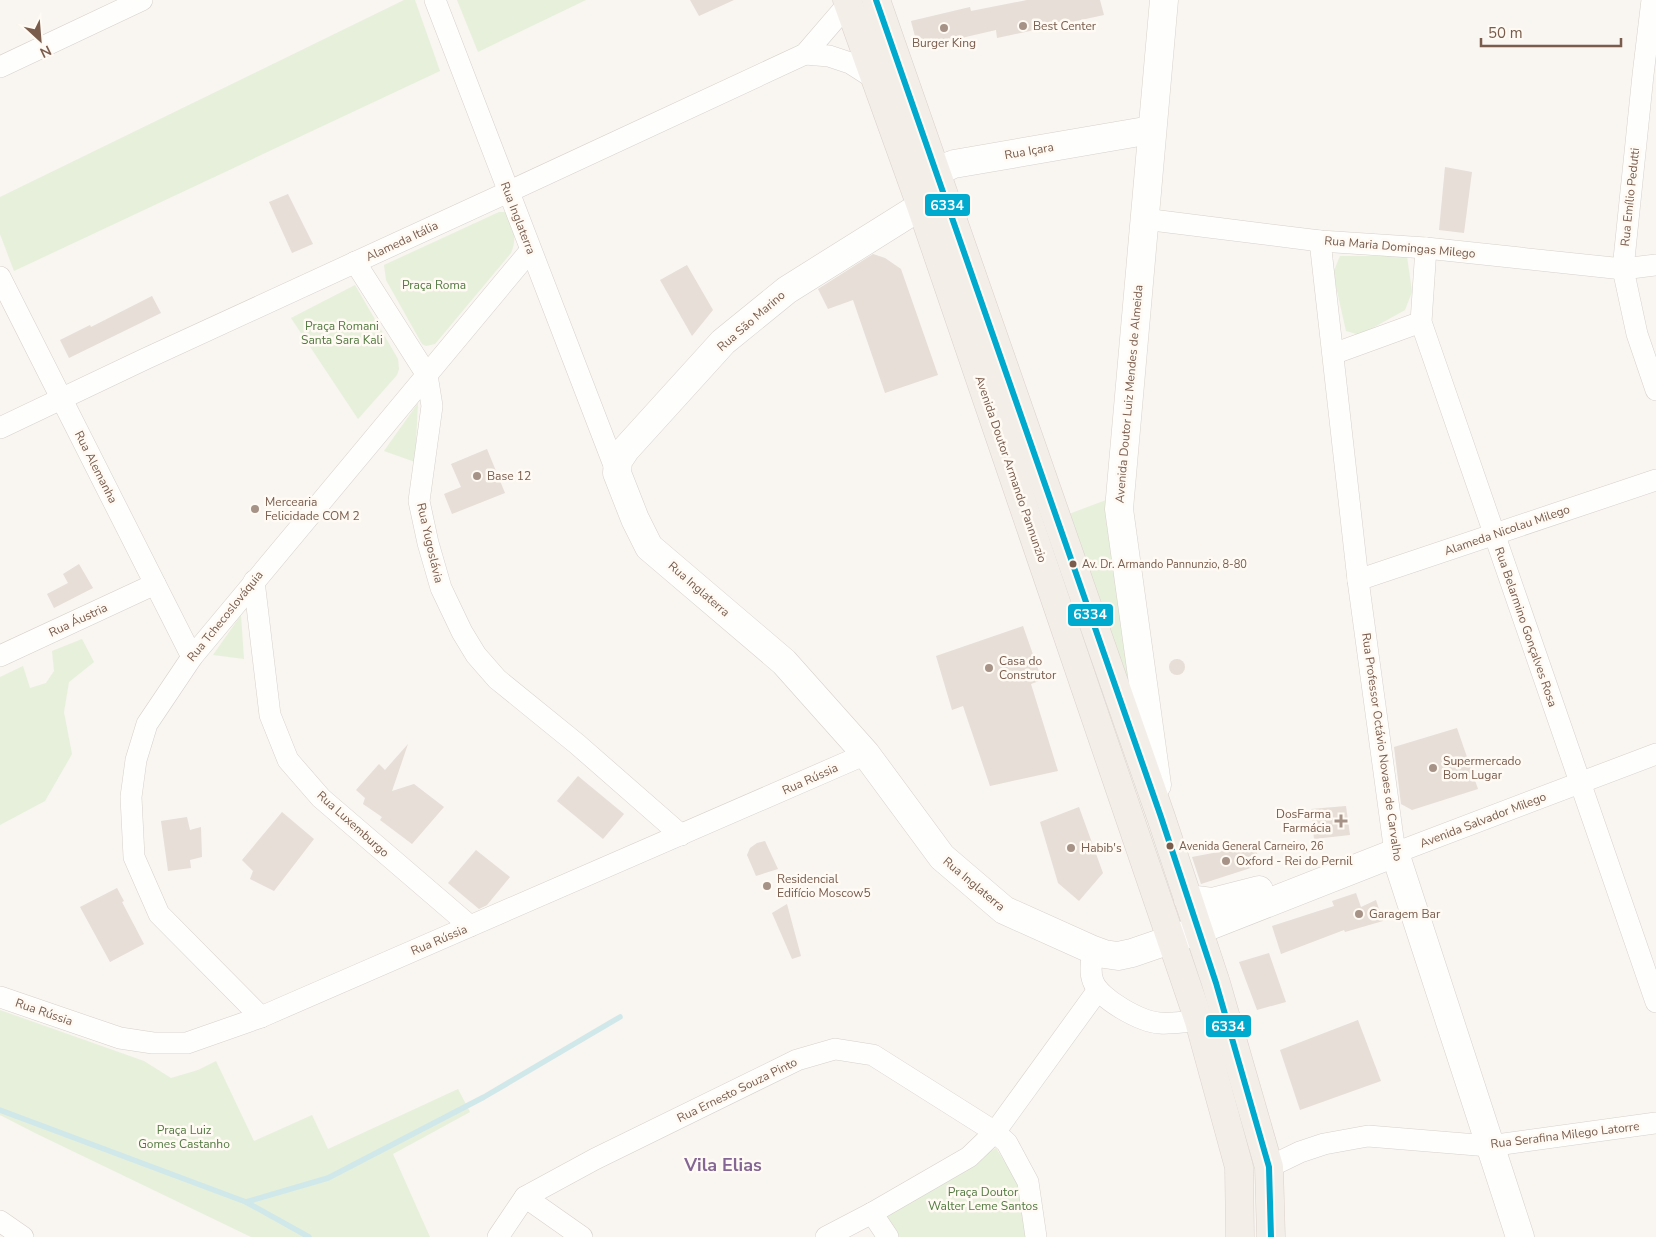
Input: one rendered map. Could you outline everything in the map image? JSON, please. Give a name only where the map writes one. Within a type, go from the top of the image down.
[{"type":"main road","points":[[876,0],[1161,817],[1231,1032],[1269,1167],[1271,1237]]},
{"type":"main road","name":"Avenida Doutor Armando Pannunzio","points":[[850,1],[875,79],[918,198],[1199,1021],[1239,1167],[1240,1237]]},
{"type":"street","points":[[0,67],[142,0]]},
{"type":"street","name":"Rua Inglaterra","points":[[435,0],[530,251],[635,519],[649,547],[784,662],[866,754],[942,857],[1004,910],[1093,950],[1118,956],[1198,930]]},
{"type":"street","name":"Avenida Doutor Luiz Mendes de Almeida","points":[[1161,817],[1119,509],[1164,0]]},
{"type":"street","name":"Rua Emílio Pedutti","points":[[1652,0],[1649,72],[1623,269],[1637,334],[1656,390]]},
{"type":"street","name":"Alameda Itália","points":[[0,428],[805,54],[850,1]]},
{"type":"street","points":[[805,54],[834,58],[850,64],[875,79]]},
{"type":"street","name":"Rua Içara","points":[[918,198],[923,180],[954,164],[1152,130]]},
{"type":"street","name":"Rua São Marino","points":[[617,472],[618,461],[626,449],[724,342],[787,290],[918,198]]},
{"type":"street","name":"Rua Maria Domingas Milego","points":[[1144,219],[1320,241],[1426,248],[1623,269],[1656,265]]},
{"type":"street","name":"Rua Professor Octávio Novaes de Carvalho","points":[[1320,241],[1358,580],[1395,853],[1520,1237]]},
{"type":"street","name":"Rua Belarmino Gonçalves Rosa","points":[[1426,248],[1420,322],[1656,1002]]},
{"type":"street","name":"Rua Tchecoslováquia","points":[[262,1017],[159,914],[134,857],[130,797],[136,760],[147,724],[192,656],[530,251]]},
{"type":"street","name":"Rua Yugoslávia","points":[[355,262],[427,375],[432,406],[419,501],[428,543],[441,588],[462,632],[476,655],[496,679],[577,744],[681,835]]},
{"type":"street","name":"Rua Alemanha","points":[[0,277],[192,656]]},
{"type":"street","points":[[1333,354],[1420,322]]},
{"type":"street","name":"Alameda Nicolau Milego","points":[[1358,580],[1656,480]]},
{"type":"street","name":"Rua Luxemburgo","points":[[254,581],[270,715],[288,760],[321,798],[470,926]]},
{"type":"street","name":"Rua Áustria","points":[[0,656],[155,584]]},
{"type":"street","name":"Rua Rússia","points":[[0,997],[120,1038],[153,1043],[186,1043],[262,1017],[866,754]]},
{"type":"street","name":"Avenida Salvador Milego","points":[[1198,930],[1656,754]]},
{"type":"street","points":[[1188,900],[1212,902],[1395,853]]},
{"type":"street","points":[[1093,950],[1092,980],[1098,990],[1118,1006],[1141,1019],[1159,1023],[1199,1021]]},
{"type":"street","points":[[826,1237],[872,1213],[969,1157],[995,1132],[1098,990]]},
{"type":"street","name":"Rua Ernesto Souza Pinto","points":[[498,1237],[525,1197],[596,1159],[798,1060],[835,1049],[873,1055],[995,1132],[1007,1143],[1028,1182],[1036,1237]]},
{"type":"street","name":"Rua Serafina Milego Latorre","points":[[1269,1167],[1300,1152],[1324,1144],[1368,1136],[1489,1146],[1656,1123]]},
{"type":"street","points":[[525,1197],[582,1237]]},
{"type":"street","points":[[872,1213],[888,1237]]},
{"type":"street","points":[[0,1221],[20,1236]]},
{"type":"green space","points":[[404,0],[415,0],[440,71],[14,271],[0,234],[0,197]]},
{"type":"green space","points":[[457,0],[586,0],[478,52]]},
{"type":"green space","name":"Praça Roma","points":[[499,212],[505,212],[513,227],[514,242],[511,253],[435,344],[426,346],[422,344],[386,280],[384,265]]},
{"type":"green space","points":[[1340,256],[1407,256],[1412,292],[1405,310],[1360,335],[1346,331],[1333,273]]},
{"type":"green space","name":"Praça Romani Santa Sara Kali","points":[[355,285],[398,359],[399,369],[397,375],[358,419],[291,318]]},
{"type":"green space","points":[[418,403],[415,462],[384,451]]},
{"type":"green space","points":[[1106,500],[1138,714],[1069,514]]},
{"type":"green space","points":[[241,615],[244,659],[213,655]]},
{"type":"green space","points":[[82,639],[94,662],[69,682],[64,712],[72,754],[45,801],[0,825],[0,677],[23,666],[30,688],[46,683],[54,671],[52,651]]},
{"type":"green space","name":"Praça Luiz Gomes Castanho","points":[[0,1010],[144,1061],[171,1078],[198,1070],[216,1061],[254,1141],[312,1115],[328,1149],[458,1089],[470,1112],[393,1154],[430,1237],[251,1237],[0,1115]]},
{"type":"green space","name":"Praça Doutor Walter Leme Santos","points":[[996,1148],[1018,1183],[1028,1237],[893,1237],[880,1218]]},
{"type":"building","points":[[690,0],[734,0],[699,16]]},
{"type":"building","points":[[1027,0],[1100,0],[1104,15],[997,38],[996,30],[918,48],[911,21],[970,7],[971,11]]},
{"type":"building","points":[[1445,167],[1472,172],[1464,233],[1439,230]]},
{"type":"building","points":[[288,194],[313,244],[292,253],[269,202]]},
{"type":"building","points":[[873,254],[885,258],[901,269],[938,375],[885,393],[853,300],[828,309],[818,289]]},
{"type":"building","points":[[687,265],[713,310],[692,336],[660,280]]},
{"type":"building","points":[[152,296],[161,313],[69,358],[60,340],[90,325],[91,327]]},
{"type":"building","name":"Base 12","points":[[487,449],[505,493],[452,514],[444,494],[461,487],[451,464]]},
{"type":"building","points":[[79,564],[93,588],[54,608],[47,594],[68,583],[63,574]]},
{"type":"building","points":[[1023,626],[1042,680],[1031,684],[1058,771],[990,786],[963,706],[952,710],[936,656]]},
{"type":"building","points":[[1177,659],[1185,667],[1177,675],[1169,667]]},
{"type":"building","name":"Supermercado Bom Lugar","points":[[1457,728],[1478,789],[1412,810],[1401,804],[1394,747]]},
{"type":"building","points":[[408,744],[392,791],[414,784],[444,807],[412,844],[380,820],[382,817],[363,804],[365,798],[356,790],[379,764],[385,770]]},
{"type":"building","points":[[578,776],[624,814],[603,839],[557,801]]},
{"type":"building","points":[[1346,806],[1350,835],[1314,839],[1311,809]]},
{"type":"building","name":"Habib's","points":[[1079,807],[1103,873],[1079,901],[1058,883],[1040,822]]},
{"type":"building","points":[[282,812],[314,839],[274,891],[250,879],[253,871],[242,860]]},
{"type":"building","points":[[187,817],[190,830],[201,827],[202,857],[190,860],[191,868],[168,871],[161,821]]},
{"type":"building","points":[[765,841],[778,869],[756,876],[747,855],[750,848],[757,843]]},
{"type":"building","name":"Oxford - Rei do Pernil","points":[[1255,845],[1260,865],[1201,884],[1192,857]]},
{"type":"building","points":[[476,850],[510,877],[487,905],[479,909],[448,883]]},
{"type":"building","points":[[117,888],[124,901],[122,902],[144,944],[110,962],[80,907]]},
{"type":"building","points":[[1356,893],[1361,907],[1376,900],[1383,921],[1345,932],[1344,930],[1281,954],[1272,926],[1334,906],[1332,901]]},
{"type":"building","points":[[787,904],[801,956],[792,959],[772,913]]},
{"type":"building","points":[[1269,953],[1286,1002],[1257,1010],[1239,962]]},
{"type":"building","points":[[1358,1020],[1381,1081],[1300,1110],[1280,1050]]},
{"type":"waterway","points":[[246,1202],[328,1178],[484,1097],[620,1017]]},
{"type":"waterway","points":[[0,1110],[246,1202],[309,1237]]},
{"type":"transit line","name":"6334","points":[[876,0],[1161,817],[1216,983],[1269,1167],[1271,1237]]},
{"type":"place","name":"Best Center","points":[[1023,26]]},
{"type":"place","name":"Burger King","points":[[944,28]]},
{"type":"place","name":"Base 12","points":[[477,476]]},
{"type":"place","name":"Mercearia Felicidade COM 2","points":[[255,509]]},
{"type":"place","name":"Av. Dr. Armando Pannunzio, 8-80","points":[[1073,564]]},
{"type":"place","name":"Casa do Construtor","points":[[989,668]]},
{"type":"place","name":"Supermercado Bom Lugar","points":[[1433,768]]},
{"type":"place","name":"DosFarma Farmácia","points":[[1341,821]]},
{"type":"place","name":"Avenida General Carneiro, 26","points":[[1170,846]]},
{"type":"place","name":"Habib's","points":[[1071,848]]},
{"type":"place","name":"Oxford - Rei do Pernil","points":[[1226,861]]},
{"type":"place","name":"Residencial Edifício Moscow5","points":[[767,886]]},
{"type":"place","name":"Garagem Bar","points":[[1359,914]]},
{"type":"district","name":"Vila Elias","points":[[723,1165]]}]
